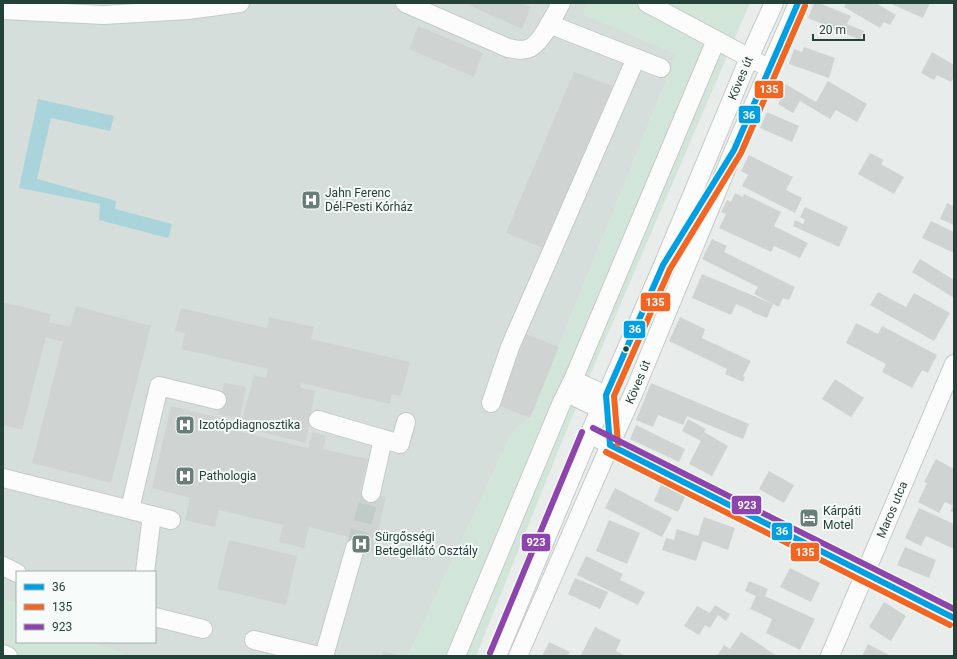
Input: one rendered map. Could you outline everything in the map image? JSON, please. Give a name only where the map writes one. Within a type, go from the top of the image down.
[{"type":"street","points":[[3,10],[104,15],[188,10],[240,3]]},
{"type":"street","points":[[405,3],[508,48],[518,50],[528,49],[535,45],[540,39],[550,24],[556,4]]},
{"type":"street","points":[[647,3],[770,68]]},
{"type":"street","name":"Köves út","points":[[497,656],[589,434],[604,404],[664,265],[749,58],[774,3]]},
{"type":"street","name":"Köves út","points":[[518,656],[631,398],[734,150],[798,3]]},
{"type":"street","points":[[550,24],[661,68]]},
{"type":"street","points":[[456,656],[716,40]]},
{"type":"street","points":[[492,403],[510,347],[636,58]]},
{"type":"street","name":"Köves út","points":[[664,265],[734,150]]},
{"type":"street","name":"Maros utca","points":[[830,656],[954,364]]},
{"type":"street","points":[[130,509],[159,386],[217,400]]},
{"type":"street","points":[[570,387],[604,404],[631,398]]},
{"type":"street","points":[[604,404],[610,445]]},
{"type":"street","points":[[318,420],[400,444],[406,422]]},
{"type":"street","points":[[589,434],[954,618]]},
{"type":"street","points":[[371,493],[384,439]]},
{"type":"street","points":[[3,478],[171,520]]},
{"type":"street","points":[[145,571],[152,515]]},
{"type":"street","points":[[324,656],[355,548]]},
{"type":"street","points":[[3,566],[16,572]]},
{"type":"street","points":[[156,617],[203,629]]},
{"type":"street","points":[[254,640],[319,656]]},
{"type":"street","points":[[3,654],[8,656]]},
{"type":"shaded area","name":"Jahn Ferenc Dél-Pesti Kórház","points":[[3,3],[587,3],[583,14],[677,54],[530,418],[513,431],[408,656],[121,656],[122,653],[90,643],[156,643],[156,571],[16,571],[16,604],[3,599]]},
{"type":"green space","points":[[587,3],[750,3],[569,424],[476,656],[408,656],[513,431],[530,418],[677,54],[582,14]]},
{"type":"green space","points":[[3,599],[16,604],[16,643],[90,643],[122,653],[121,656],[3,656]]},
{"type":"water","points":[[38,99],[114,116],[110,131],[51,118],[37,179],[116,201],[115,209],[172,224],[168,238],[99,220],[100,204],[19,188]]},
{"type":"building","points":[[464,3],[522,3],[531,7],[522,29]]},
{"type":"building","points":[[814,3],[819,3],[851,16],[847,24],[864,31],[860,40],[808,18]]},
{"type":"building","points":[[846,3],[876,3],[896,15],[890,25],[884,22],[880,28],[844,7]]},
{"type":"building","points":[[889,3],[930,3],[923,18]]},
{"type":"building","points":[[418,26],[483,53],[474,77],[409,49]]},
{"type":"building","points":[[804,47],[835,58],[829,78],[789,64],[794,49],[802,52]]},
{"type":"building","points":[[932,52],[954,65],[954,77],[951,82],[937,75],[934,80],[921,73]]},
{"type":"building","points":[[574,72],[613,86],[543,248],[506,233]]},
{"type":"building","points":[[780,81],[816,102],[828,81],[867,104],[857,122],[836,110],[830,119],[800,101],[793,113],[778,104],[781,99],[773,94]]},
{"type":"building","points":[[767,112],[799,126],[792,142],[760,128]]},
{"type":"building","points":[[870,153],[884,160],[881,164],[904,177],[894,194],[858,174]]},
{"type":"building","points":[[749,155],[793,177],[786,190],[802,198],[795,213],[742,186],[748,175],[741,171]]},
{"type":"building","points":[[735,193],[743,197],[744,194],[781,212],[774,226],[808,243],[800,258],[774,246],[771,252],[719,228],[726,214],[721,212],[727,200],[731,202]]},
{"type":"building","points":[[947,203],[954,206],[954,225],[940,219]]},
{"type":"building","points":[[805,207],[848,227],[839,247],[793,226],[795,220],[803,224],[805,220],[800,217]]},
{"type":"building","points":[[931,221],[954,232],[954,253],[922,238]]},
{"type":"building","points":[[712,239],[727,246],[724,252],[795,287],[789,300],[783,298],[779,307],[754,294],[758,287],[702,259]]},
{"type":"building","points":[[920,259],[954,280],[954,298],[912,272]]},
{"type":"building","points":[[702,274],[773,304],[767,318],[736,304],[731,315],[692,298]]},
{"type":"building","points":[[878,292],[906,307],[914,293],[950,313],[934,341],[870,305]]},
{"type":"building","points":[[3,302],[51,314],[49,322],[70,327],[76,306],[151,326],[111,483],[32,463],[63,342],[46,337],[22,430],[3,425]]},
{"type":"building","points":[[181,308],[267,328],[269,317],[314,327],[311,339],[410,362],[401,396],[392,394],[390,404],[301,383],[300,387],[315,391],[306,443],[240,427],[254,375],[266,378],[268,369],[181,349],[185,333],[175,331]]},
{"type":"building","points":[[680,317],[705,329],[702,338],[751,361],[743,376],[745,377],[743,382],[725,374],[727,369],[669,341]]},
{"type":"building","points":[[856,323],[878,334],[882,326],[937,355],[928,373],[922,370],[912,388],[882,372],[886,364],[846,343]]},
{"type":"building","points":[[526,334],[559,347],[530,418],[497,405]]},
{"type":"building","points":[[835,379],[864,398],[851,417],[822,399]]},
{"type":"building","points":[[224,383],[246,387],[240,419],[218,414]]},
{"type":"building","points":[[651,383],[749,424],[743,439],[687,416],[683,425],[658,415],[653,427],[636,420]]},
{"type":"building","points":[[171,406],[235,421],[233,430],[308,448],[312,432],[326,436],[323,449],[368,459],[360,491],[386,497],[373,553],[347,546],[349,537],[309,527],[304,548],[279,542],[283,525],[219,510],[215,527],[185,520],[190,498],[152,488]]},
{"type":"building","points":[[688,419],[706,429],[704,432],[728,446],[712,476],[689,464],[701,441],[682,431]]},
{"type":"building","points":[[636,425],[685,449],[679,462],[630,439]]},
{"type":"building","points":[[936,459],[954,469],[954,513],[950,511],[953,506],[945,502],[939,513],[918,502],[927,483],[924,482]]},
{"type":"building","points":[[769,471],[794,485],[784,503],[759,489]]},
{"type":"building","points":[[661,484],[686,495],[678,512],[654,501]]},
{"type":"building","points":[[615,488],[672,518],[662,537],[605,508]]},
{"type":"building","points":[[919,508],[954,524],[954,549],[926,536],[921,546],[905,538]]},
{"type":"building","points":[[704,517],[735,528],[728,550],[703,541],[696,561],[662,550],[666,538],[674,540],[677,529],[698,536]]},
{"type":"building","points":[[609,520],[640,533],[627,564],[596,551]]},
{"type":"building","points":[[229,540],[297,556],[286,605],[217,589]]},
{"type":"building","points":[[905,547],[936,560],[929,578],[897,565]]},
{"type":"building","points":[[586,556],[623,574],[620,580],[645,592],[638,605],[577,575]]},
{"type":"building","points":[[790,568],[820,583],[811,602],[780,587]]},
{"type":"building","points":[[575,578],[608,592],[600,609],[568,594]]},
{"type":"building","points":[[749,581],[768,589],[765,596],[815,619],[800,650],[766,633],[772,619],[750,609],[756,596],[745,591]]},
{"type":"building","points":[[884,602],[906,616],[891,641],[869,627]]},
{"type":"building","points":[[715,605],[730,614],[726,621],[718,615],[710,628],[705,625],[699,635],[684,626],[697,606],[710,613]]},
{"type":"building","points":[[595,627],[621,640],[616,651],[626,656],[581,655]]},
{"type":"building","points":[[741,632],[777,656],[717,656],[724,645],[730,649]]},
{"type":"building","points":[[549,642],[570,652],[568,656],[542,656]]},
{"type":"building","points":[[868,644],[891,656],[862,656]]},
{"type":"building","points":[[383,651],[399,655],[382,656]]},
{"type":"tunnel","points":[[355,548],[371,493]]},
{"type":"transit line","name":"36","points":[[610,445],[606,395],[663,265],[734,150],[798,3]]},
{"type":"transit line","name":"135","points":[[618,444],[614,396],[670,269],[741,153],[805,6]]},
{"type":"transit line","name":"923","points":[[593,428],[954,609]]},
{"type":"transit line","name":"923","points":[[490,653],[582,432]]},
{"type":"transit line","name":"36","points":[[610,445],[954,618]]},
{"type":"transit line","name":"135","points":[[606,452],[950,625]]},
{"type":"place","name":"Jahn Ferenc Dél-Pesti Kórház","points":[[311,200]]},
{"type":"place","name":"Izotópdiagnosztika","points":[[185,425]]},
{"type":"place","name":"Pathologia","points":[[185,476]]},
{"type":"place","name":"Kárpáti Motel","points":[[809,518]]},
{"type":"place","name":"Sürgősségi Betegellátó Osztály","points":[[361,544]]}]
